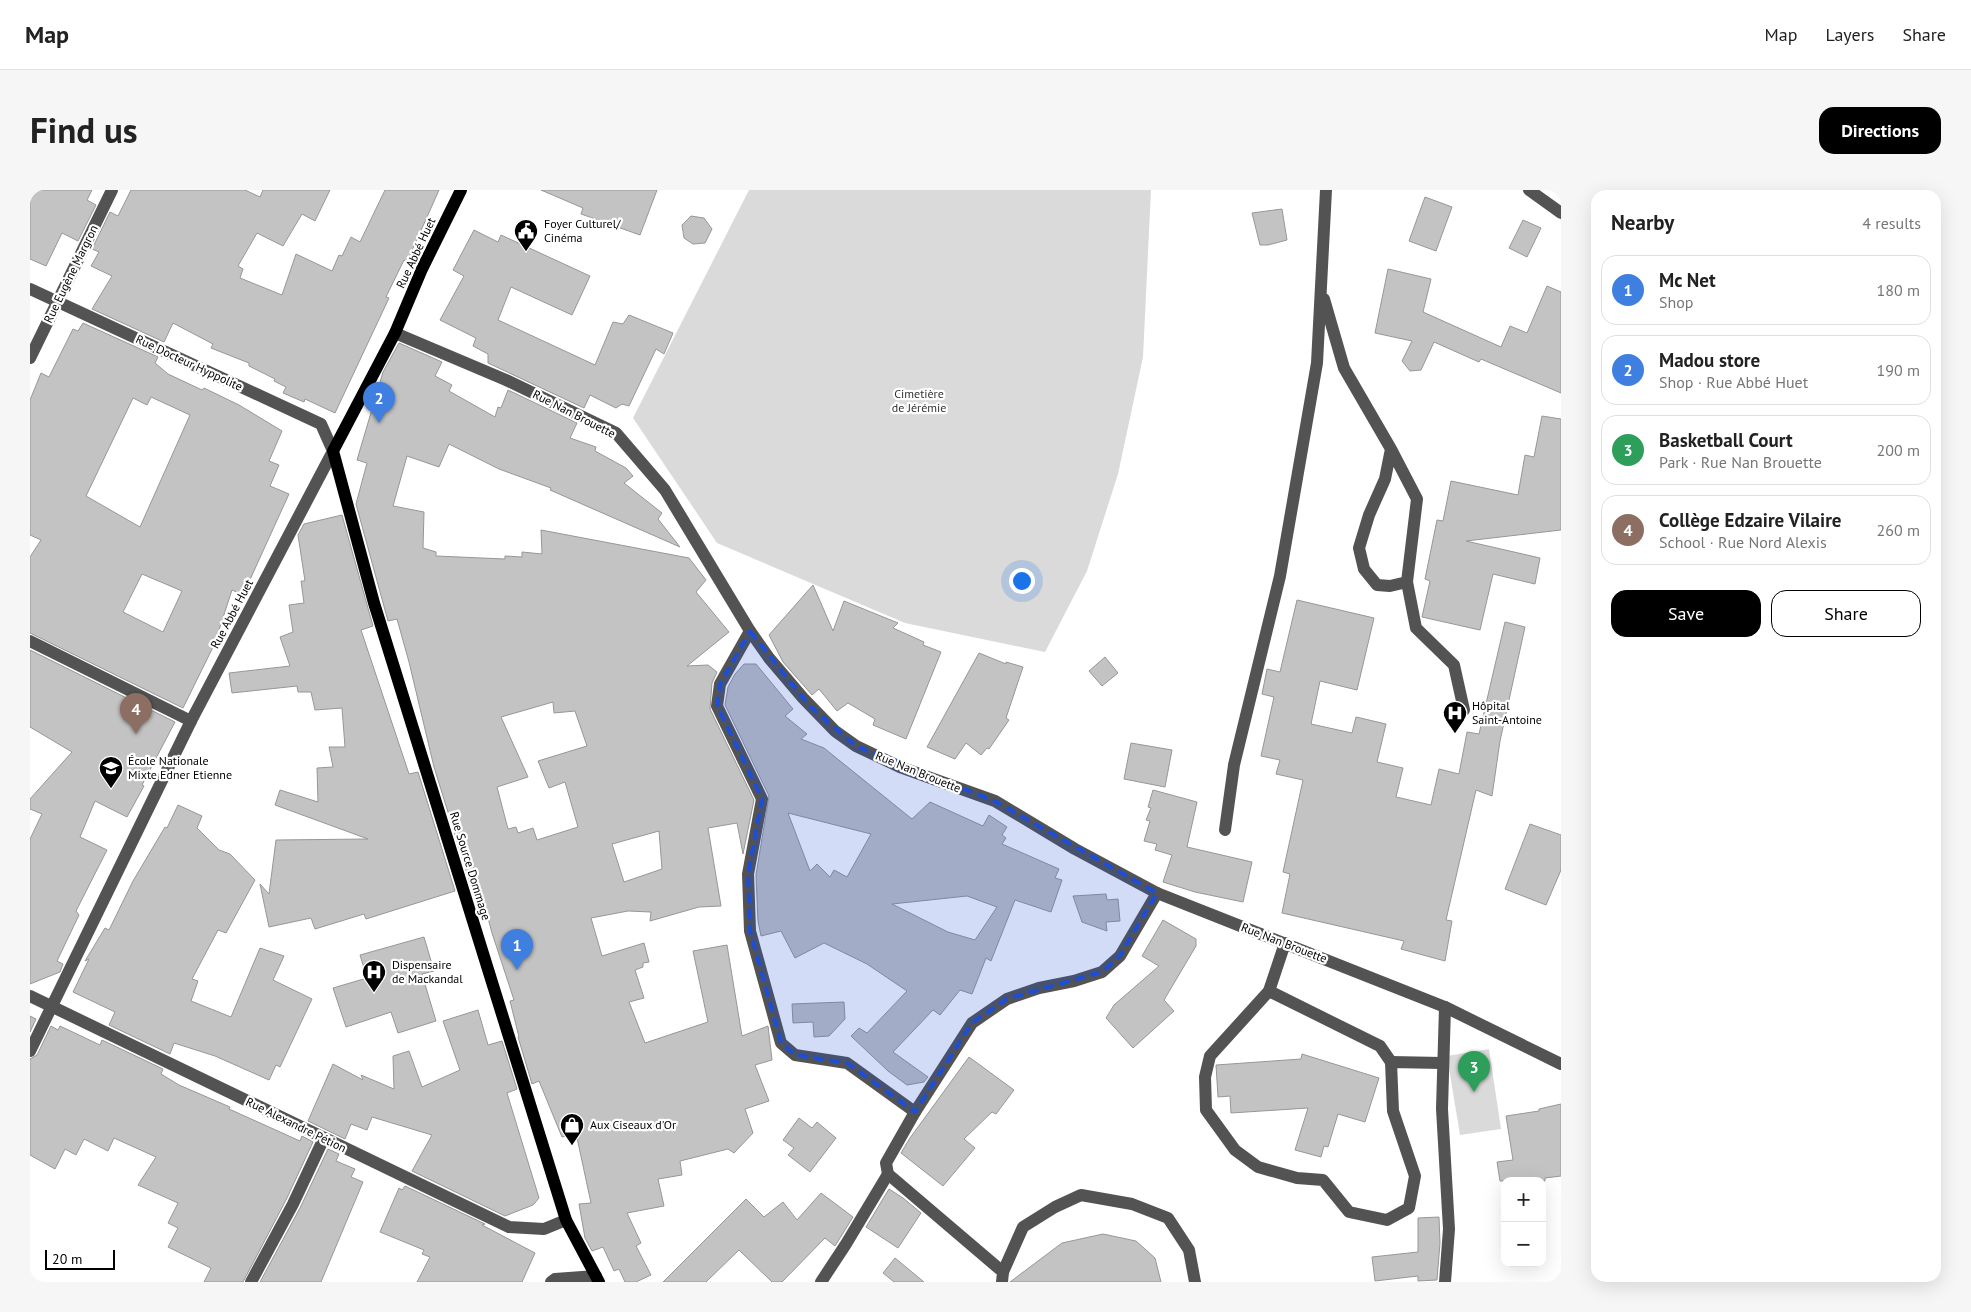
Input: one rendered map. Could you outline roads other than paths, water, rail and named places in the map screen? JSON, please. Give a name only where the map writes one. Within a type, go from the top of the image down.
[{"type":"main road","name":"Rue Abbé Huet","points":[[333,451],[395,333],[422,269],[461,190]]},
{"type":"main road","name":"Rue Source Dommage","points":[[333,451],[374,603],[566,1220],[598,1279]]},
{"type":"street","name":"Rue Eugène Margron","points":[[30,358],[112,190]]},
{"type":"street","points":[[1225,830],[1234,765],[1282,567],[1318,363],[1326,190]]},
{"type":"street","points":[[1530,190],[1561,213]]},
{"type":"street","points":[[1321,286],[1344,368],[1391,449],[1417,499],[1408,582],[1416,628],[1454,665],[1464,710]]},
{"type":"street","name":"Rue Docteur Hyppolite","points":[[30,289],[321,424],[333,451]]},
{"type":"street","name":"Rue Nan Brouette","points":[[395,333],[506,380],[616,433],[665,490],[750,631],[769,658],[835,732],[856,746],[900,767],[994,801],[1075,849],[1157,894],[1445,1007],[1561,1064]]},
{"type":"street","points":[[1391,449],[1385,479],[1369,514],[1359,548],[1364,569],[1377,585],[1390,586],[1408,582]]},
{"type":"street","name":"Rue Abbé Huet","points":[[30,1051],[191,721],[333,451]]},
{"type":"street","points":[[750,631],[720,684],[717,706],[762,798],[748,874],[750,931],[781,1043],[795,1055],[847,1063],[915,1112]]},
{"type":"street","points":[[30,641],[191,721]]},
{"type":"street","points":[[1157,894],[1120,956],[1102,972],[1074,981],[1040,988],[1007,999],[972,1023],[915,1112],[886,1163],[888,1174],[1002,1277],[1023,1227],[1055,1207],[1081,1195],[1132,1204],[1168,1218],[1189,1250],[1195,1282]]},
{"type":"street","points":[[1269,991],[1380,1046],[1391,1062],[1393,1111],[1415,1176],[1409,1208],[1387,1220],[1349,1212],[1323,1180],[1297,1178],[1258,1167],[1235,1150],[1206,1110],[1205,1077],[1210,1056],[1269,991],[1285,943]]},
{"type":"street","name":"Rue Alexandre Pétion","points":[[30,996],[509,1227],[544,1229],[566,1220]]},
{"type":"street","points":[[1445,1007],[1442,1108],[1450,1229],[1445,1282]]},
{"type":"street","points":[[1391,1062],[1442,1063]]},
{"type":"street","points":[[251,1282],[293,1204],[324,1138]]},
{"type":"street","points":[[821,1282],[888,1174]]},
{"type":"street","points":[[551,1282],[555,1279],[598,1279]]},
{"type":"place","name":"Foyer Culturel/ Cinéma","points":[[526,252]]},
{"type":"place","name":"Madou store","points":[[379,423]]},
{"type":"place","name":"Collège Edzaire Vilaire","points":[[136,734]]},
{"type":"place","name":"Hôpital Saint-Antoine","points":[[1455,734]]},
{"type":"place","name":"École Nationale Mixte Edner Etienne","points":[[111,789]]},
{"type":"place","name":"Mc Net","points":[[517,970]]},
{"type":"place","name":"Dispensaire de Mackandal","points":[[374,993]]},
{"type":"place","name":"Basketball Court","points":[[1474,1092]]},
{"type":"place","name":"Aux Ciseaux d'Or","points":[[572,1146]]},
{"type":"park label","name":"Cimetière de Jérémie","points":[[919,401]]}]
